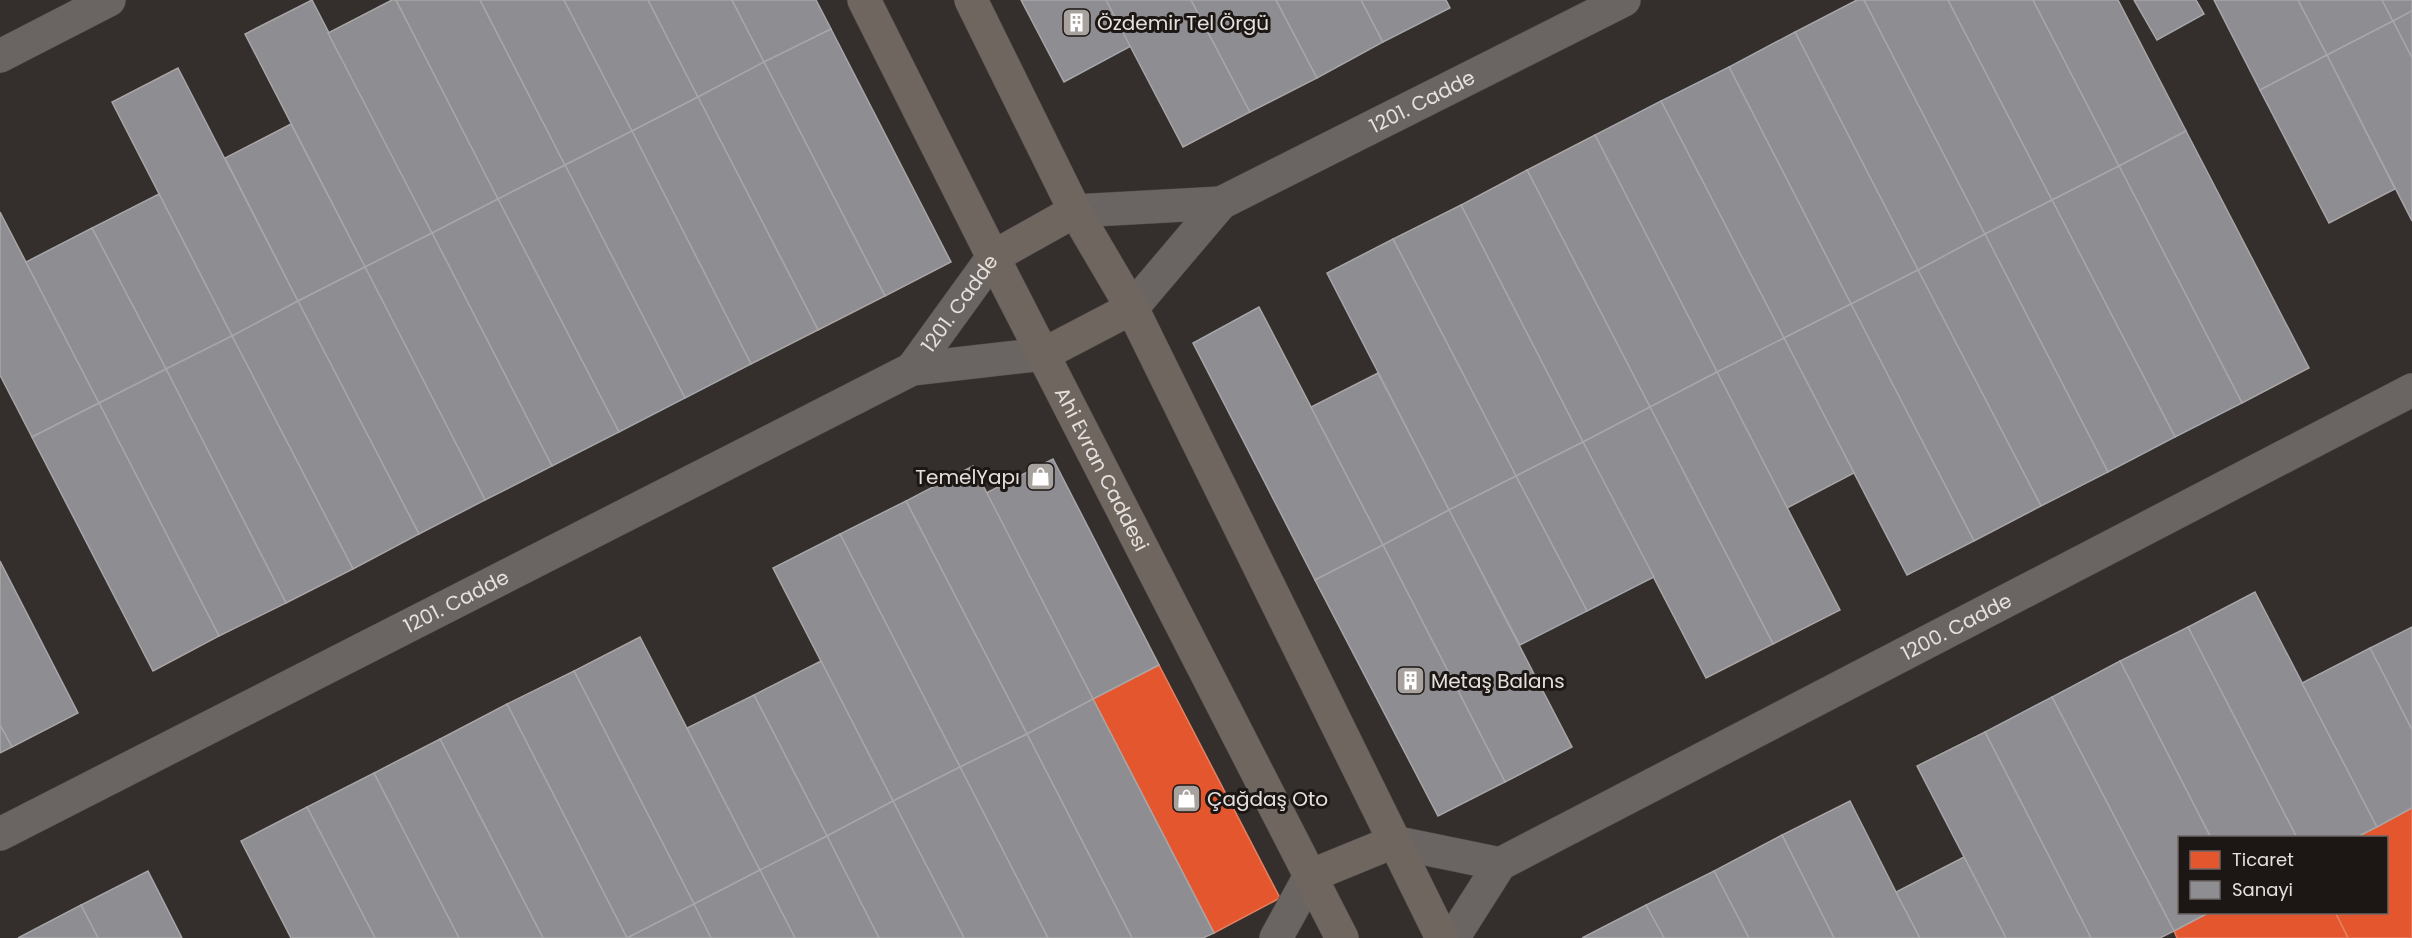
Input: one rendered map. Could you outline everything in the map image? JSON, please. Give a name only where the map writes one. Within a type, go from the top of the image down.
[{"type":"main road","name":"Ahi Evran Caddesi","points":[[864,0],[1342,938]]},
{"type":"main road","points":[[971,0],[1075,211],[1132,308],[1442,938]]},
{"type":"main road","name":"1201. Cadde","points":[[993,257],[1075,211]]},
{"type":"main road","name":"1201. Cadde","points":[[1044,354],[1132,308]]},
{"type":"main road","points":[[1310,876],[1393,842]]},
{"type":"street","points":[[0,56],[109,0]]},
{"type":"street","name":"1201. Cadde","points":[[1132,308],[1221,203],[1624,0]]},
{"type":"street","name":"1201. Cadde","points":[[1075,211],[1221,203]]},
{"type":"street","name":"1201. Cadde","points":[[912,369],[993,257]]},
{"type":"street","name":"1201. Cadde","points":[[0,834],[912,369],[1044,354]]},
{"type":"street","name":"1200. Cadde","points":[[1500,864],[2412,390]]},
{"type":"street","points":[[1393,842],[1500,864],[1453,938]]},
{"type":"street","points":[[1276,938],[1310,876]]},
{"type":"building: Ticaret","name":"Çağdaş Oto","points":[[1159,665],[1280,898],[1214,933],[1093,699]]},
{"type":"building: Ticaret","points":[[2412,808],[2412,938],[2348,938],[2336,914],[2388,914],[2388,836],[2359,836]]},
{"type":"building: Ticaret","points":[[2206,914],[2336,914],[2348,938],[2177,938],[2174,931]]},
{"type":"building: Sanayi","points":[[312,0],[432,233],[365,267],[245,34]]},
{"type":"building: Sanayi","points":[[396,0],[498,199],[432,233],[328,33]]},
{"type":"building: Sanayi","points":[[396,0],[480,0],[565,165],[498,199]]},
{"type":"building: Sanayi","points":[[480,0],[564,0],[632,131],[565,165]]},
{"type":"building: Sanayi","points":[[564,0],[648,0],[698,97],[632,131]]},
{"type":"building: Sanayi","points":[[648,0],[732,0],[764,62],[698,97]]},
{"type":"building: Sanayi","points":[[732,0],[816,0],[831,29],[764,62]]},
{"type":"building: Sanayi","name":"Özdemir Tel Örgü","points":[[1021,0],[1107,0],[1131,46],[1064,82]]},
{"type":"building: Sanayi","points":[[1106,0],[1191,0],[1250,112],[1183,147]]},
{"type":"building: Sanayi","points":[[1191,0],[1276,0],[1317,78],[1250,112]]},
{"type":"building: Sanayi","points":[[1276,0],[1361,0],[1383,42],[1317,78]]},
{"type":"building: Sanayi","points":[[1361,0],[1446,0],[1450,8],[1383,42]]},
{"type":"building: Sanayi","points":[[1857,0],[1864,0],[1985,234],[1918,270],[1795,32]]},
{"type":"building: Sanayi","points":[[1864,0],[1948,0],[2052,200],[1985,234]]},
{"type":"building: Sanayi","points":[[1948,0],[2033,0],[2119,166],[2052,200]]},
{"type":"building: Sanayi","points":[[2033,0],[2118,0],[2186,131],[2119,166]]},
{"type":"building: Sanayi","points":[[2134,0],[2196,0],[2204,14],[2157,40]]},
{"type":"building: Sanayi","points":[[2214,0],[2298,0],[2327,55],[2260,90]]},
{"type":"building: Sanayi","points":[[2298,0],[2382,0],[2393,21],[2327,55]]},
{"type":"building: Sanayi","points":[[2382,0],[2412,0],[2412,11],[2393,21]]},
{"type":"building: Sanayi","points":[[2412,11],[2412,58],[2393,21]]},
{"type":"building: Sanayi","points":[[2393,21],[2412,58],[2412,221],[2327,55]]},
{"type":"building: Sanayi","points":[[831,29],[951,262],[885,296],[764,62]]},
{"type":"building: Sanayi","points":[[1795,32],[1918,270],[1851,304],[1729,67]]},
{"type":"building: Sanayi","points":[[2327,55],[2395,189],[2329,223],[2260,90]]},
{"type":"building: Sanayi","points":[[764,62],[885,296],[818,330],[698,97]]},
{"type":"building: Sanayi","points":[[1729,67],[1851,304],[1784,338],[1661,101]]},
{"type":"building: Sanayi","points":[[178,68],[298,301],[232,336],[112,102]]},
{"type":"building: Sanayi","points":[[698,97],[818,330],[751,364],[632,131]]},
{"type":"building: Sanayi","points":[[1661,101],[1784,338],[1717,372],[1595,135]]},
{"type":"building: Sanayi","points":[[291,124],[365,267],[298,301],[225,158]]},
{"type":"building: Sanayi","points":[[632,131],[751,364],[685,398],[565,165]]},
{"type":"building: Sanayi","points":[[2186,131],[2309,368],[2242,403],[2119,166]]},
{"type":"building: Sanayi","points":[[1595,135],[1717,372],[1650,407],[1527,170]]},
{"type":"building: Sanayi","points":[[565,165],[685,398],[619,432],[498,199]]},
{"type":"building: Sanayi","points":[[2119,166],[2242,403],[2175,437],[2052,200]]},
{"type":"building: Sanayi","points":[[1527,170],[1650,407],[1583,442],[1461,205]]},
{"type":"building: Sanayi","points":[[159,194],[232,336],[166,369],[92,228]]},
{"type":"building: Sanayi","points":[[498,199],[619,432],[552,466],[432,233]]},
{"type":"building: Sanayi","points":[[2052,200],[2175,437],[2108,472],[1985,234]]},
{"type":"building: Sanayi","points":[[1461,205],[1583,442],[1516,476],[1393,239]]},
{"type":"building: Sanayi","points":[[0,212],[99,403],[32,437],[0,375]]},
{"type":"building: Sanayi","points":[[92,228],[166,369],[99,403],[26,262]]},
{"type":"building: Sanayi","points":[[432,233],[552,466],[485,500],[365,267]]},
{"type":"building: Sanayi","points":[[1985,234],[2108,472],[2041,506],[1918,270]]},
{"type":"building: Sanayi","points":[[1393,239],[1516,476],[1449,510],[1327,273]]},
{"type":"building: Sanayi","points":[[365,267],[485,500],[419,534],[298,301]]},
{"type":"building: Sanayi","points":[[1918,270],[2041,506],[1974,541],[1851,304]]},
{"type":"building: Sanayi","points":[[298,301],[419,534],[353,569],[232,336]]},
{"type":"building: Sanayi","points":[[1851,304],[1974,541],[1907,575],[1784,338]]},
{"type":"building: Sanayi","points":[[1259,307],[1383,545],[1315,580],[1193,343]]},
{"type":"building: Sanayi","points":[[232,336],[353,569],[286,603],[166,369]]},
{"type":"building: Sanayi","points":[[1784,338],[1854,473],[1787,508],[1717,372]]},
{"type":"building: Sanayi","points":[[166,369],[286,603],[219,636],[99,403]]},
{"type":"building: Sanayi","points":[[1717,372],[1840,610],[1773,644],[1650,407]]},
{"type":"building: Sanayi","points":[[1378,373],[1449,510],[1383,545],[1311,407]]},
{"type":"building: Sanayi","points":[[99,403],[219,636],[153,671],[32,437]]},
{"type":"building: Sanayi","points":[[1650,407],[1773,644],[1706,678],[1583,442]]},
{"type":"building: Sanayi","points":[[1583,442],[1654,577],[1587,611],[1516,476]]},
{"type":"building: Sanayi","points":[[1053,459],[1159,665],[1093,699],[986,493]]},
{"type":"building: Sanayi","points":[[973,466],[1093,699],[1027,734],[906,501]]},
{"type":"building: Sanayi","points":[[1516,476],[1587,611],[1520,645],[1449,510]]},
{"type":"building: Sanayi","points":[[906,501],[1027,734],[960,767],[840,534]]},
{"type":"building: Sanayi","points":[[1449,510],[1572,747],[1505,782],[1383,545]]},
{"type":"building: Sanayi","points":[[840,534],[960,767],[893,801],[773,568]]},
{"type":"building: Sanayi","name":"Metaş Balans","points":[[1383,545],[1505,782],[1438,816],[1315,580]]},
{"type":"building: Sanayi","points":[[0,561],[78,713],[12,747],[0,725]]},
{"type":"building: Sanayi","points":[[2255,592],[2377,827],[2359,836],[2296,836],[2188,627]]},
{"type":"building: Sanayi","points":[[2188,627],[2296,836],[2210,836],[2120,661]]},
{"type":"building: Sanayi","points":[[2412,627],[2412,730],[2370,648]]},
{"type":"building: Sanayi","points":[[640,637],[760,870],[694,904],[574,671]]},
{"type":"building: Sanayi","points":[[2370,648],[2412,730],[2412,808],[2377,827],[2302,683]]},
{"type":"building: Sanayi","points":[[821,661],[893,801],[827,836],[754,695]]},
{"type":"building: Sanayi","points":[[2120,661],[2210,836],[2178,836],[2178,914],[2206,914],[2174,931],[2052,697]]},
{"type":"building: Sanayi","points":[[574,671],[694,904],[627,938],[507,704]]},
{"type":"building: Sanayi","points":[[754,695],[827,836],[760,870],[687,728]]},
{"type":"building: Sanayi","points":[[2052,697],[2174,931],[2160,938],[2091,938],[1985,732]]},
{"type":"building: Sanayi","points":[[1093,699],[1214,933],[1203,938],[1132,938],[1027,734]]},
{"type":"building: Sanayi","points":[[507,704],[627,938],[543,938],[440,739]]},
{"type":"building: Sanayi","points":[[0,725],[12,747],[0,753]]},
{"type":"building: Sanayi","points":[[1985,732],[2091,938],[2006,938],[1917,766]]},
{"type":"building: Sanayi","points":[[1027,734],[1132,938],[1048,938],[960,767]]},
{"type":"building: Sanayi","points":[[440,739],[543,938],[459,938],[374,773]]},
{"type":"building: Sanayi","points":[[960,767],[1048,938],[964,938],[893,801]]},
{"type":"building: Sanayi","points":[[374,773],[459,938],[375,938],[307,807]]},
{"type":"building: Sanayi","points":[[893,801],[964,938],[879,938],[827,836]]},
{"type":"building: Sanayi","points":[[1850,801],[1920,938],[1834,938],[1782,835]]},
{"type":"building: Sanayi","points":[[307,807],[375,938],[291,938],[241,841]]},
{"type":"building: Sanayi","points":[[1782,835],[1834,938],[1749,938],[1714,871]]},
{"type":"building: Sanayi","points":[[827,836],[879,938],[795,938],[760,870]]},
{"type":"building: Sanayi","points":[[1964,857],[2006,938],[1920,938],[1896,892]]},
{"type":"building: Sanayi","points":[[760,870],[795,938],[711,938],[694,904]]},
{"type":"building: Sanayi","points":[[148,871],[182,938],[98,938],[81,905]]},
{"type":"building: Sanayi","points":[[1714,871],[1749,938],[1664,938],[1646,905]]},
{"type":"building: Sanayi","points":[[694,904],[711,938],[627,938]]},
{"type":"building: Sanayi","points":[[81,905],[98,938],[18,938]]},
{"type":"building: Sanayi","points":[[1646,905],[1664,938],[1582,938]]},
{"type":"place","name":"Özdemir Tel Örgü","points":[[1076,23]]},
{"type":"place","name":"TemelYapı","points":[[1041,477]]},
{"type":"place","name":"Metaş Balans","points":[[1410,681]]},
{"type":"place","name":"Çağdaş Oto","points":[[1186,799]]}]
